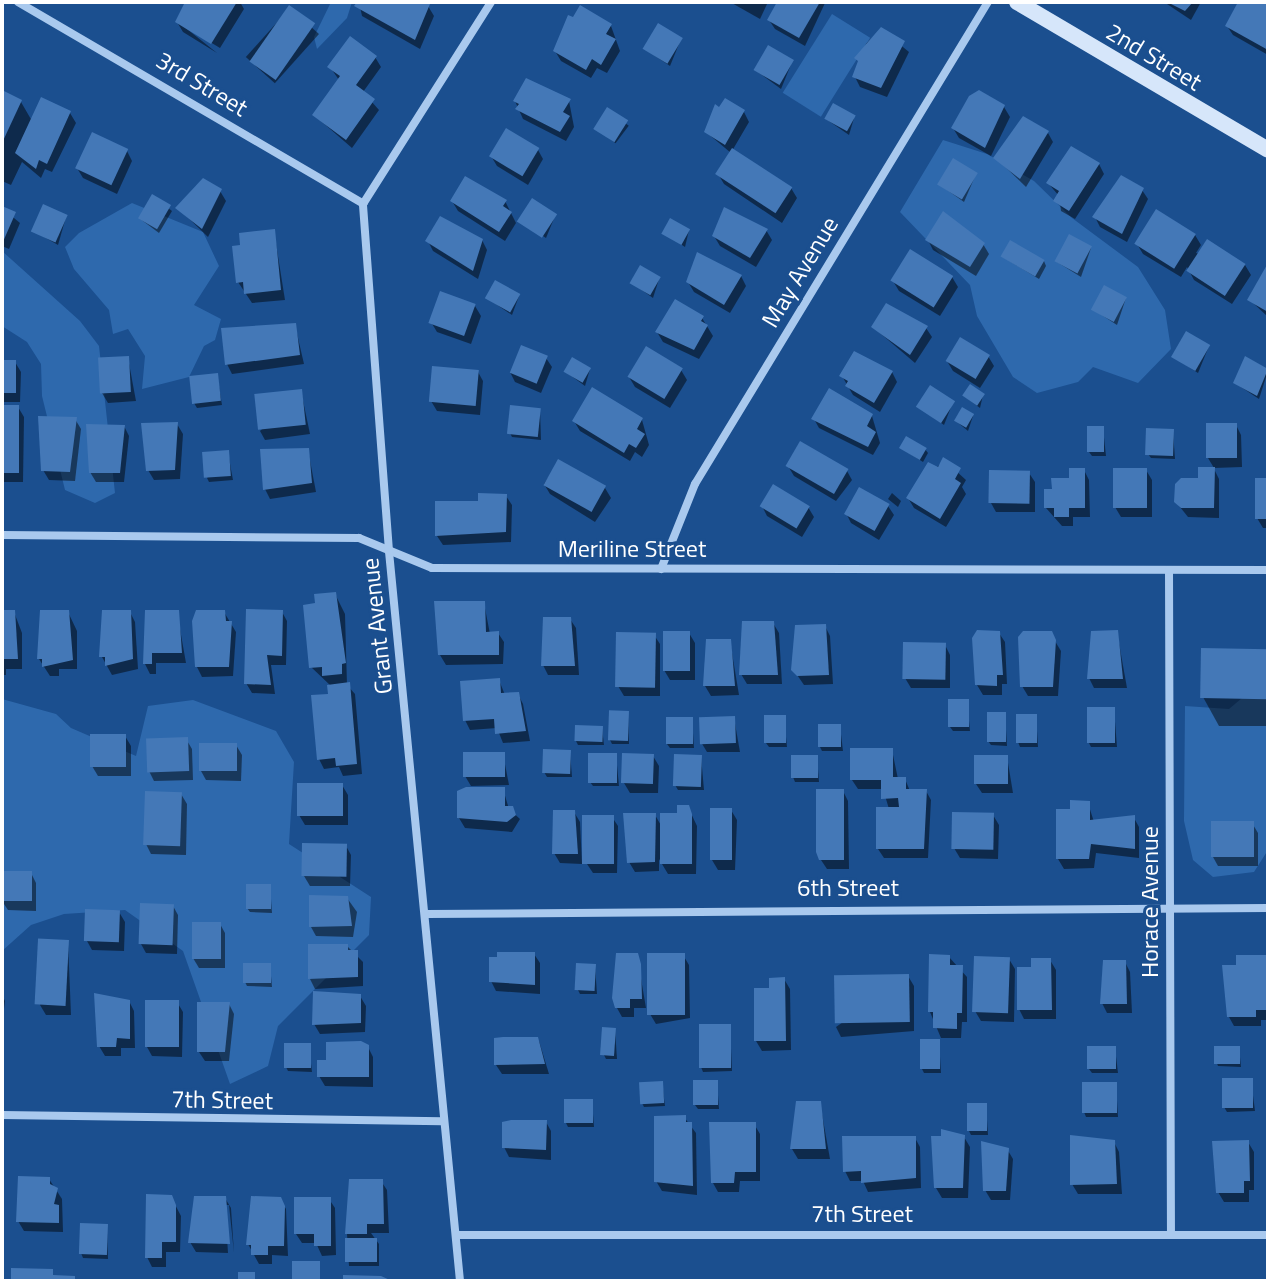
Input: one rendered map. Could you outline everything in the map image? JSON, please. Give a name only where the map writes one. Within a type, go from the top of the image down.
[{"type":"main road","name":"2nd Street","points":[[1017,2],[1268,150]]},
{"type":"street","name":"3rd Street","points":[[18,2],[363,204]]},
{"type":"street","points":[[363,204],[491,2]]},
{"type":"street","name":"May Avenue","points":[[661,569],[695,484],[988,2]]},
{"type":"street","name":"Grant Avenue","points":[[363,204],[389,551],[427,914],[442,1121],[460,1281]]},
{"type":"street","name":"Meriline Street","points":[[2,535],[359,538],[432,568],[1268,570]]},
{"type":"street","name":"Horace Avenue","points":[[1169,570],[1171,1233]]},
{"type":"street","name":"6th Street","points":[[427,914],[1268,908]]},
{"type":"street","name":"7th Street","points":[[2,1115],[442,1121]]},
{"type":"street","name":"7th Street","points":[[456,1235],[1268,1235]]},
{"type":"shaded area","points":[[331,2],[352,2],[347,18],[317,49],[314,37]]},
{"type":"shaded area","points":[[832,14],[870,38],[821,117],[783,93]]},
{"type":"shaded area","points":[[943,140],[987,154],[1034,181],[1072,218],[1138,267],[1165,310],[1171,349],[1138,383],[1093,367],[1078,382],[1037,393],[1013,377],[977,316],[970,285],[900,212]]},
{"type":"shaded area","points":[[132,203],[203,232],[219,266],[194,305],[221,319],[215,340],[204,346],[189,377],[142,389],[145,356],[128,329],[113,334],[109,310],[74,269],[65,247],[79,233]]},
{"type":"shaded area","points":[[2,251],[80,321],[99,346],[115,493],[95,503],[65,490],[42,396],[41,364],[27,342],[2,326]]},
{"type":"shaded area","points":[[1268,676],[1268,850],[1254,872],[1213,877],[1193,860],[1184,821],[1185,706],[1229,709]]},
{"type":"shaded area","points":[[2,699],[56,714],[71,728],[136,756],[148,706],[193,700],[276,731],[294,762],[289,844],[371,897],[369,935],[278,1026],[268,1066],[230,1084],[183,951],[125,910],[64,914],[31,925],[2,951]]},
{"type":"building","points":[[185,2],[237,2],[211,44],[175,22]]},
{"type":"building","points":[[357,2],[430,4],[415,40],[354,6]]},
{"type":"building","points":[[777,2],[820,2],[799,38],[767,20]]},
{"type":"building","points":[[1167,2],[1193,2],[1185,11]]},
{"type":"building","points":[[1238,2],[1268,2],[1268,50],[1225,26]]},
{"type":"building","points":[[289,5],[315,23],[276,80],[249,62]]},
{"type":"building","points":[[580,5],[612,24],[606,34],[616,39],[601,65],[592,59],[586,70],[553,51],[568,15],[573,17]]},
{"type":"building","points":[[658,23],[683,38],[667,64],[643,49]]},
{"type":"building","points":[[881,27],[905,41],[881,88],[852,77],[858,61],[854,58]]},
{"type":"building","points":[[350,36],[377,56],[356,85],[375,99],[346,140],[312,115],[340,76],[327,67]]},
{"type":"building","points":[[768,45],[794,60],[779,85],[754,70]]},
{"type":"building","points":[[526,78],[571,99],[563,112],[570,116],[560,132],[515,109],[519,104],[513,101]]},
{"type":"building","points":[[2,90],[22,100],[2,143]]},
{"type":"building","points":[[979,90],[1005,105],[985,148],[951,128],[969,96]]},
{"type":"building","points":[[41,97],[71,111],[47,164],[39,160],[36,169],[15,153]]},
{"type":"building","points":[[725,98],[745,110],[725,145],[704,132],[715,104],[719,107]]},
{"type":"building","points":[[833,103],[856,116],[847,131],[824,119]]},
{"type":"building","points":[[607,107],[628,120],[614,142],[593,129]]},
{"type":"building","points":[[1023,116],[1049,131],[1020,179],[993,158]]},
{"type":"building","points":[[506,128],[539,148],[522,176],[489,156]]},
{"type":"building","points":[[92,132],[128,149],[111,185],[75,168]]},
{"type":"building","points":[[1071,146],[1100,163],[1069,211],[1053,201],[1059,191],[1046,183]]},
{"type":"building","points":[[732,148],[792,187],[776,213],[715,174]]},
{"type":"building","points":[[953,158],[978,173],[962,200],[937,185]]},
{"type":"building","points":[[1121,175],[1144,188],[1122,234],[1092,217]]},
{"type":"building","points":[[465,176],[507,200],[503,206],[512,212],[499,232],[450,201]]},
{"type":"building","points":[[203,178],[222,189],[202,229],[175,208]]},
{"type":"building","points":[[152,194],[171,205],[157,229],[138,218]]},
{"type":"building","points":[[532,198],[557,214],[542,238],[517,221]]},
{"type":"building","points":[[43,204],[68,215],[55,242],[31,231]]},
{"type":"building","points":[[2,206],[16,212],[2,244]]},
{"type":"building","points":[[724,207],[768,229],[750,258],[712,236]]},
{"type":"building","points":[[1156,209],[1196,234],[1174,269],[1134,244]]},
{"type":"building","points":[[943,211],[985,243],[970,267],[925,240]]},
{"type":"building","points":[[440,216],[483,239],[473,271],[425,241]]},
{"type":"building","points":[[670,218],[690,229],[681,245],[661,234]]},
{"type":"building","points":[[275,229],[281,290],[244,294],[243,282],[236,283],[232,246],[240,245],[239,233]]},
{"type":"building","points":[[1069,234],[1092,246],[1077,274],[1054,261]]},
{"type":"building","points":[[1207,239],[1246,264],[1225,296],[1186,271]]},
{"type":"building","points":[[1010,240],[1045,260],[1035,276],[1000,256]]},
{"type":"building","points":[[910,249],[953,276],[934,307],[890,280]]},
{"type":"building","points":[[697,252],[742,275],[724,305],[686,282]]},
{"type":"building","points":[[1268,263],[1268,312],[1247,300]]},
{"type":"building","points":[[640,265],[661,277],[650,295],[630,283]]},
{"type":"building","points":[[495,280],[520,294],[510,312],[485,298]]},
{"type":"building","points":[[1104,285],[1127,297],[1114,322],[1091,310]]},
{"type":"building","points":[[440,291],[476,304],[464,336],[428,323]]},
{"type":"building","points":[[675,299],[704,316],[701,321],[708,325],[694,350],[655,332]]},
{"type":"building","points":[[886,303],[928,326],[910,355],[871,327]]},
{"type":"building","points":[[296,323],[300,355],[225,365],[221,328]]},
{"type":"building","points":[[1186,331],[1210,345],[1195,371],[1171,357]]},
{"type":"building","points":[[960,337],[990,355],[976,379],[946,361]]},
{"type":"building","points":[[521,345],[548,356],[537,384],[510,373]]},
{"type":"building","points":[[646,346],[683,368],[664,399],[627,377]]},
{"type":"building","points":[[854,351],[893,371],[874,403],[845,386],[848,381],[839,376]]},
{"type":"building","points":[[129,356],[131,392],[100,394],[98,358]]},
{"type":"building","points":[[1245,356],[1268,369],[1257,396],[1233,383]]},
{"type":"building","points":[[572,357],[591,368],[583,383],[564,372]]},
{"type":"building","points":[[2,360],[16,360],[16,393],[2,393]]},
{"type":"building","points":[[432,366],[479,370],[476,406],[429,402]]},
{"type":"building","points":[[218,373],[221,401],[192,404],[189,376]]},
{"type":"building","points":[[970,384],[985,394],[977,406],[962,396]]},
{"type":"building","points":[[930,385],[955,401],[941,423],[916,407]]},
{"type":"building","points":[[592,387],[643,418],[637,429],[645,434],[636,448],[629,444],[624,453],[572,421]]},
{"type":"building","points":[[829,388],[873,414],[867,426],[876,432],[868,447],[811,419]]},
{"type":"building","points":[[302,389],[306,425],[258,430],[254,394]]},
{"type":"building","points":[[2,405],[19,405],[19,473],[2,473]]},
{"type":"building","points":[[510,405],[541,408],[538,437],[507,434]]},
{"type":"building","points":[[962,407],[974,414],[966,428],[954,421]]},
{"type":"building","points":[[38,416],[77,417],[70,472],[41,471]]},
{"type":"building","points":[[178,422],[175,470],[146,471],[141,423]]},
{"type":"building","points":[[1206,423],[1237,423],[1237,458],[1206,458]]},
{"type":"building","points":[[86,424],[125,425],[120,473],[89,473]]},
{"type":"building","points":[[1087,426],[1104,426],[1104,452],[1087,452]]},
{"type":"building","points":[[1146,428],[1174,429],[1173,456],[1145,455]]},
{"type":"building","points":[[906,436],[927,448],[920,460],[899,448]]},
{"type":"building","points":[[800,441],[848,469],[834,494],[786,466]]},
{"type":"building","points":[[309,448],[312,483],[263,490],[260,449]]},
{"type":"building","points":[[229,450],[231,476],[204,478],[202,452]]},
{"type":"building","points":[[943,457],[961,468],[955,479],[961,483],[940,519],[906,498],[928,462],[938,467]]},
{"type":"building","points":[[558,459],[606,486],[592,512],[543,485]]},
{"type":"building","points":[[1198,467],[1215,467],[1214,508],[1181,508],[1174,502],[1175,484],[1181,478],[1198,478]]},
{"type":"building","points":[[1069,468],[1085,468],[1085,508],[1069,508],[1069,517],[1054,517],[1054,508],[1044,508],[1044,489],[1052,489],[1051,478],[1069,478]]},
{"type":"building","points":[[1113,468],[1147,468],[1147,508],[1113,508]]},
{"type":"building","points":[[989,470],[1030,471],[1029,504],[988,503]]},
{"type":"building","points":[[1255,478],[1268,478],[1268,519],[1255,519]]},
{"type":"building","points":[[773,484],[810,506],[796,528],[760,506]]},
{"type":"building","points":[[859,487],[890,504],[875,531],[844,514]]},
{"type":"building","points":[[478,493],[507,494],[506,532],[435,536],[435,501],[478,501]]},
{"type":"building","points":[[336,592],[346,663],[342,664],[342,674],[322,676],[322,667],[309,668],[303,605],[315,603],[314,594]]},
{"type":"building","points":[[434,601],[485,601],[486,632],[499,631],[499,655],[438,655]]},
{"type":"building","points":[[246,609],[283,610],[282,656],[267,655],[271,685],[244,684]]},
{"type":"building","points":[[2,610],[15,610],[18,659],[2,659]]},
{"type":"building","points":[[40,610],[69,610],[73,660],[42,667],[42,659],[37,659]]},
{"type":"building","points":[[102,610],[131,610],[133,659],[105,666],[105,657],[99,657]]},
{"type":"building","points":[[145,610],[179,610],[182,653],[152,653],[152,664],[143,664]]},
{"type":"building","points":[[196,610],[225,610],[226,621],[232,621],[229,667],[195,667],[192,621]]},
{"type":"building","points":[[543,617],[571,617],[575,666],[541,666]]},
{"type":"building","points":[[742,621],[774,621],[778,675],[739,675]]},
{"type":"building","points":[[826,624],[829,675],[797,676],[791,670],[795,625]]},
{"type":"building","points":[[977,630],[1000,631],[1003,675],[997,675],[997,686],[975,685],[972,638]]},
{"type":"building","points":[[1118,630],[1123,679],[1087,679],[1091,631]]},
{"type":"building","points":[[663,631],[690,631],[690,671],[663,671]]},
{"type":"building","points":[[1023,631],[1052,631],[1056,640],[1053,687],[1020,687],[1018,637]]},
{"type":"building","points":[[616,632],[656,633],[655,688],[615,687]]},
{"type":"building","points":[[706,639],[731,639],[735,686],[703,686]]},
{"type":"building","points":[[903,642],[946,643],[945,680],[902,679]]},
{"type":"building","points":[[1201,648],[1268,649],[1267,699],[1200,698]]},
{"type":"building","points":[[500,678],[501,693],[519,692],[526,731],[495,734],[494,719],[463,721],[460,681]]},
{"type":"building","points":[[350,682],[357,764],[336,766],[335,758],[317,760],[311,695],[328,694],[327,685]]},
{"type":"building","points":[[948,699],[969,699],[969,727],[948,727]]},
{"type":"building","points":[[1087,707],[1115,707],[1115,743],[1087,743]]},
{"type":"building","points":[[609,710],[629,711],[628,741],[608,740]]},
{"type":"building","points":[[987,712],[1006,712],[1006,742],[987,742]]},
{"type":"building","points":[[1016,714],[1037,714],[1037,743],[1016,743]]},
{"type":"building","points":[[764,715],[786,715],[786,743],[764,743]]},
{"type":"building","points":[[735,716],[736,743],[700,744],[699,717]]},
{"type":"building","points":[[666,717],[693,717],[693,744],[666,744]]},
{"type":"building","points":[[818,724],[841,724],[841,747],[818,747]]},
{"type":"building","points":[[575,725],[603,726],[602,742],[574,741]]},
{"type":"building","points":[[90,734],[126,734],[126,767],[90,767]]},
{"type":"building","points":[[188,737],[189,771],[147,772],[146,738]]},
{"type":"building","points":[[199,743],[237,743],[237,771],[199,771]]},
{"type":"building","points":[[850,748],[893,748],[893,777],[906,777],[906,789],[927,789],[924,849],[876,849],[876,807],[899,807],[898,798],[881,799],[881,780],[850,780]]},
{"type":"building","points":[[543,749],[571,750],[570,774],[542,773]]},
{"type":"building","points":[[463,752],[505,752],[505,777],[463,777]]},
{"type":"building","points":[[588,753],[617,753],[617,783],[588,783]]},
{"type":"building","points":[[622,753],[654,754],[653,784],[621,783]]},
{"type":"building","points":[[674,754],[702,755],[701,787],[673,786]]},
{"type":"building","points":[[791,755],[818,755],[818,778],[791,778]]},
{"type":"building","points":[[974,755],[1008,755],[1008,784],[974,784]]},
{"type":"building","points":[[297,783],[343,783],[343,816],[297,816]]},
{"type":"building","points":[[466,787],[505,787],[505,806],[513,806],[516,815],[507,822],[457,818],[457,791]]},
{"type":"building","points":[[816,789],[844,789],[844,860],[819,860],[816,852]]},
{"type":"building","points":[[145,791],[182,792],[180,846],[143,845]]},
{"type":"building","points":[[1070,800],[1090,801],[1090,820],[1135,815],[1135,849],[1091,844],[1089,859],[1056,859],[1056,809],[1070,809]]},
{"type":"building","points":[[677,805],[689,805],[692,814],[692,864],[660,864],[660,813],[677,813]]},
{"type":"building","points":[[710,808],[732,808],[732,860],[710,860]]},
{"type":"building","points":[[553,810],[575,810],[578,854],[552,854]]},
{"type":"building","points":[[952,812],[994,813],[993,850],[951,849]]},
{"type":"building","points":[[623,813],[656,813],[655,862],[627,863]]},
{"type":"building","points":[[582,815],[614,815],[614,864],[582,864]]},
{"type":"building","points":[[1211,821],[1254,821],[1254,857],[1211,857]]},
{"type":"building","points":[[302,843],[347,844],[346,877],[301,876]]},
{"type":"building","points":[[2,871],[32,871],[32,901],[2,901]]},
{"type":"building","points":[[246,884],[271,884],[271,909],[246,909]]},
{"type":"building","points":[[309,895],[348,896],[352,926],[309,927]]},
{"type":"building","points":[[140,903],[174,904],[173,945],[139,944]]},
{"type":"building","points":[[85,909],[120,910],[119,942],[84,941]]},
{"type":"building","points":[[192,922],[221,922],[221,959],[192,959]]},
{"type":"building","points":[[38,938],[69,940],[66,1006],[35,1004]]},
{"type":"building","points":[[308,944],[348,944],[348,950],[358,950],[358,977],[308,979]]},
{"type":"building","points":[[497,952],[535,952],[535,985],[489,982],[489,957],[497,957]]},
{"type":"building","points":[[616,953],[638,953],[641,964],[642,999],[630,999],[630,1008],[615,1008],[612,998]]},
{"type":"building","points":[[647,953],[685,953],[685,1015],[647,1015]]},
{"type":"building","points":[[929,954],[950,955],[950,965],[963,965],[962,1013],[957,1013],[957,1029],[933,1028],[933,1012],[928,1012]]},
{"type":"building","points":[[1236,955],[1268,955],[1268,1010],[1256,1010],[1256,1017],[1227,1017],[1222,965],[1236,965]]},
{"type":"building","points":[[974,956],[1010,957],[1008,1013],[972,1012]]},
{"type":"building","points":[[1031,958],[1051,958],[1052,1010],[1017,1010],[1017,967],[1031,967]]},
{"type":"building","points":[[1103,960],[1126,960],[1127,1004],[1100,1004]]},
{"type":"building","points":[[243,963],[271,963],[271,983],[243,983]]},
{"type":"building","points":[[576,963],[596,964],[595,991],[575,990]]},
{"type":"building","points":[[909,974],[910,1022],[835,1023],[834,975]]},
{"type":"building","points":[[785,977],[786,1041],[754,1041],[754,988],[769,988],[769,978]]},
{"type":"building","points":[[313,991],[361,994],[361,1023],[312,1025]]},
{"type":"building","points":[[94,993],[130,1000],[130,1039],[117,1038],[116,1047],[97,1047]]},
{"type":"building","points":[[145,1000],[179,1000],[179,1047],[145,1047]]},
{"type":"building","points":[[197,1002],[230,1002],[225,1052],[197,1052]]},
{"type":"building","points":[[699,1024],[731,1024],[731,1068],[699,1068]]},
{"type":"building","points":[[602,1027],[616,1028],[614,1056],[600,1055]]},
{"type":"building","points":[[538,1037],[545,1064],[494,1065],[494,1038]]},
{"type":"building","points":[[920,1039],[940,1039],[940,1069],[920,1069]]},
{"type":"building","points":[[361,1041],[369,1045],[369,1077],[317,1077],[317,1060],[326,1060],[326,1042]]},
{"type":"building","points":[[284,1043],[311,1043],[311,1068],[284,1068]]},
{"type":"building","points":[[1087,1046],[1116,1046],[1116,1069],[1087,1069]]},
{"type":"building","points":[[1214,1046],[1240,1046],[1240,1064],[1214,1064]]},
{"type":"building","points":[[1222,1078],[1253,1078],[1253,1108],[1222,1108]]},
{"type":"building","points":[[693,1080],[718,1080],[718,1105],[693,1105]]},
{"type":"building","points":[[663,1081],[664,1103],[640,1104],[639,1082]]},
{"type":"building","points":[[1082,1082],[1117,1082],[1117,1113],[1082,1113]]},
{"type":"building","points":[[564,1099],[593,1099],[593,1123],[564,1123]]},
{"type":"building","points":[[796,1101],[821,1101],[826,1149],[790,1149]]},
{"type":"building","points":[[967,1103],[987,1103],[987,1131],[967,1131]]},
{"type":"building","points":[[686,1115],[686,1122],[692,1122],[693,1186],[654,1182],[654,1116]]},
{"type":"building","points":[[547,1120],[546,1150],[502,1148],[502,1122]]},
{"type":"building","points":[[709,1122],[756,1122],[756,1172],[735,1172],[734,1183],[711,1183]]},
{"type":"building","points":[[941,1129],[965,1135],[963,1188],[934,1188],[931,1136],[941,1136]]},
{"type":"building","points":[[1070,1135],[1115,1140],[1117,1184],[1070,1185]]},
{"type":"building","points":[[842,1136],[916,1136],[916,1178],[861,1183],[861,1171],[843,1172]]},
{"type":"building","points":[[1249,1140],[1250,1181],[1244,1181],[1244,1193],[1216,1193],[1212,1141]]},
{"type":"building","points":[[981,1141],[1009,1148],[1006,1191],[983,1191]]},
{"type":"building","points":[[18,1176],[50,1177],[50,1184],[58,1188],[54,1204],[59,1205],[59,1223],[16,1222]]},
{"type":"building","points":[[349,1179],[383,1179],[384,1224],[367,1224],[367,1234],[345,1234]]},
{"type":"building","points":[[146,1194],[172,1195],[176,1205],[176,1242],[162,1242],[162,1258],[145,1258]]},
{"type":"building","points":[[194,1196],[226,1196],[230,1244],[188,1243]]},
{"type":"building","points":[[251,1196],[281,1197],[285,1206],[284,1246],[268,1246],[268,1255],[251,1255],[251,1245],[246,1245]]},
{"type":"building","points":[[294,1197],[331,1197],[331,1246],[314,1246],[314,1234],[294,1234]]},
{"type":"building","points":[[80,1223],[108,1224],[107,1255],[79,1254]]},
{"type":"building","points":[[345,1238],[377,1238],[377,1262],[345,1262]]},
{"type":"building","points":[[292,1261],[320,1261],[320,1281],[292,1281]]},
{"type":"building","points":[[11,1268],[53,1269],[53,1275],[75,1276],[75,1281],[11,1281]]},
{"type":"building","points":[[238,1272],[255,1272],[255,1281],[238,1281]]},
{"type":"building","points":[[343,1275],[381,1276],[392,1281],[343,1281]]}]
